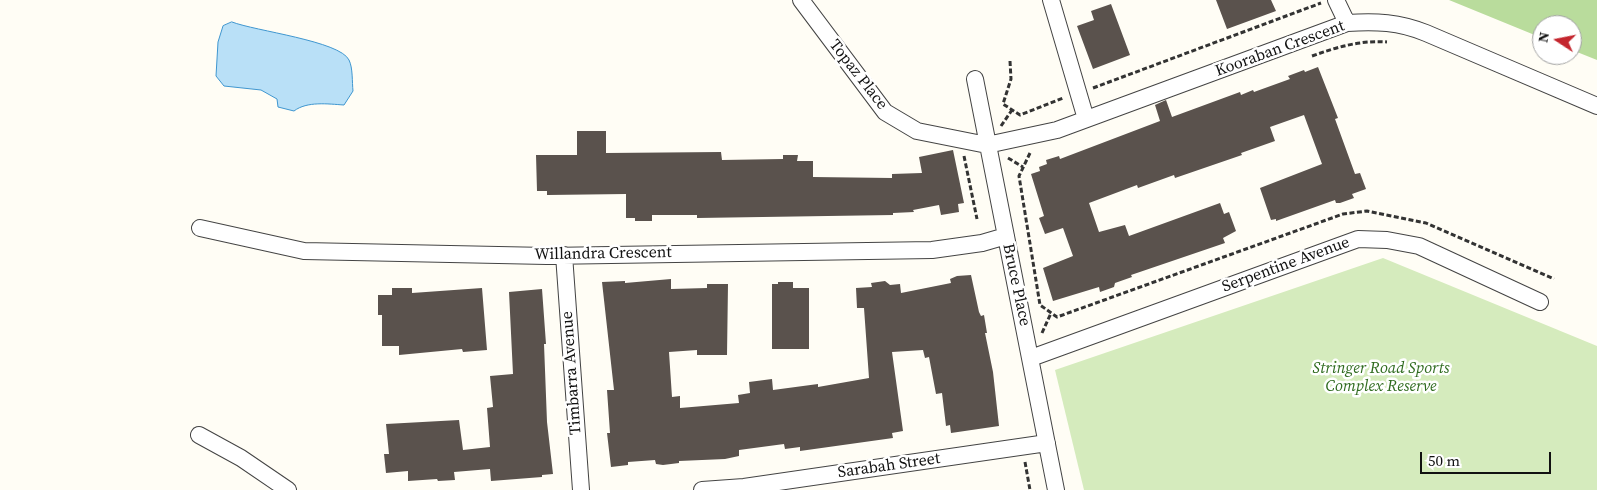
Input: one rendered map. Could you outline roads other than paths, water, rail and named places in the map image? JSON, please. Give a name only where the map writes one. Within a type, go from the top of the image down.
[{"type":"street","name":"Topaz Place","points":[[801,0],[885,112],[917,131],[987,145]]},
{"type":"street","points":[[1051,0],[1086,119]]},
{"type":"street","points":[[1336,0],[1347,23]]},
{"type":"street","name":"Kooraban Crescent","points":[[987,145],[1057,130],[1347,23],[1379,21],[1404,24],[1597,106]]},
{"type":"street","name":"Bruce Place","points":[[975,79],[1056,490]]},
{"type":"street","name":"Willandra Crescent","points":[[200,228],[304,251],[564,255],[932,250],[982,243],[1006,236]]},
{"type":"street","name":"Serpentine Avenue","points":[[1031,358],[1358,239],[1387,240],[1419,246],[1540,302]]},
{"type":"street","name":"Timbarra Avenue","points":[[564,255],[581,490]]},
{"type":"street","points":[[200,435],[241,458],[288,490]]},
{"type":"street","name":"Sarabah Street","points":[[702,490],[744,487],[1047,443]]},
{"type":"water","points":[[232,22],[314,42],[342,53],[350,63],[353,91],[344,105],[311,104],[294,111],[278,107],[277,99],[261,90],[224,86],[216,76],[218,42],[223,26]]},
{"type":"park label","name":"Stringer Road Sports Complex Reserve","points":[[1381,378]]}]
